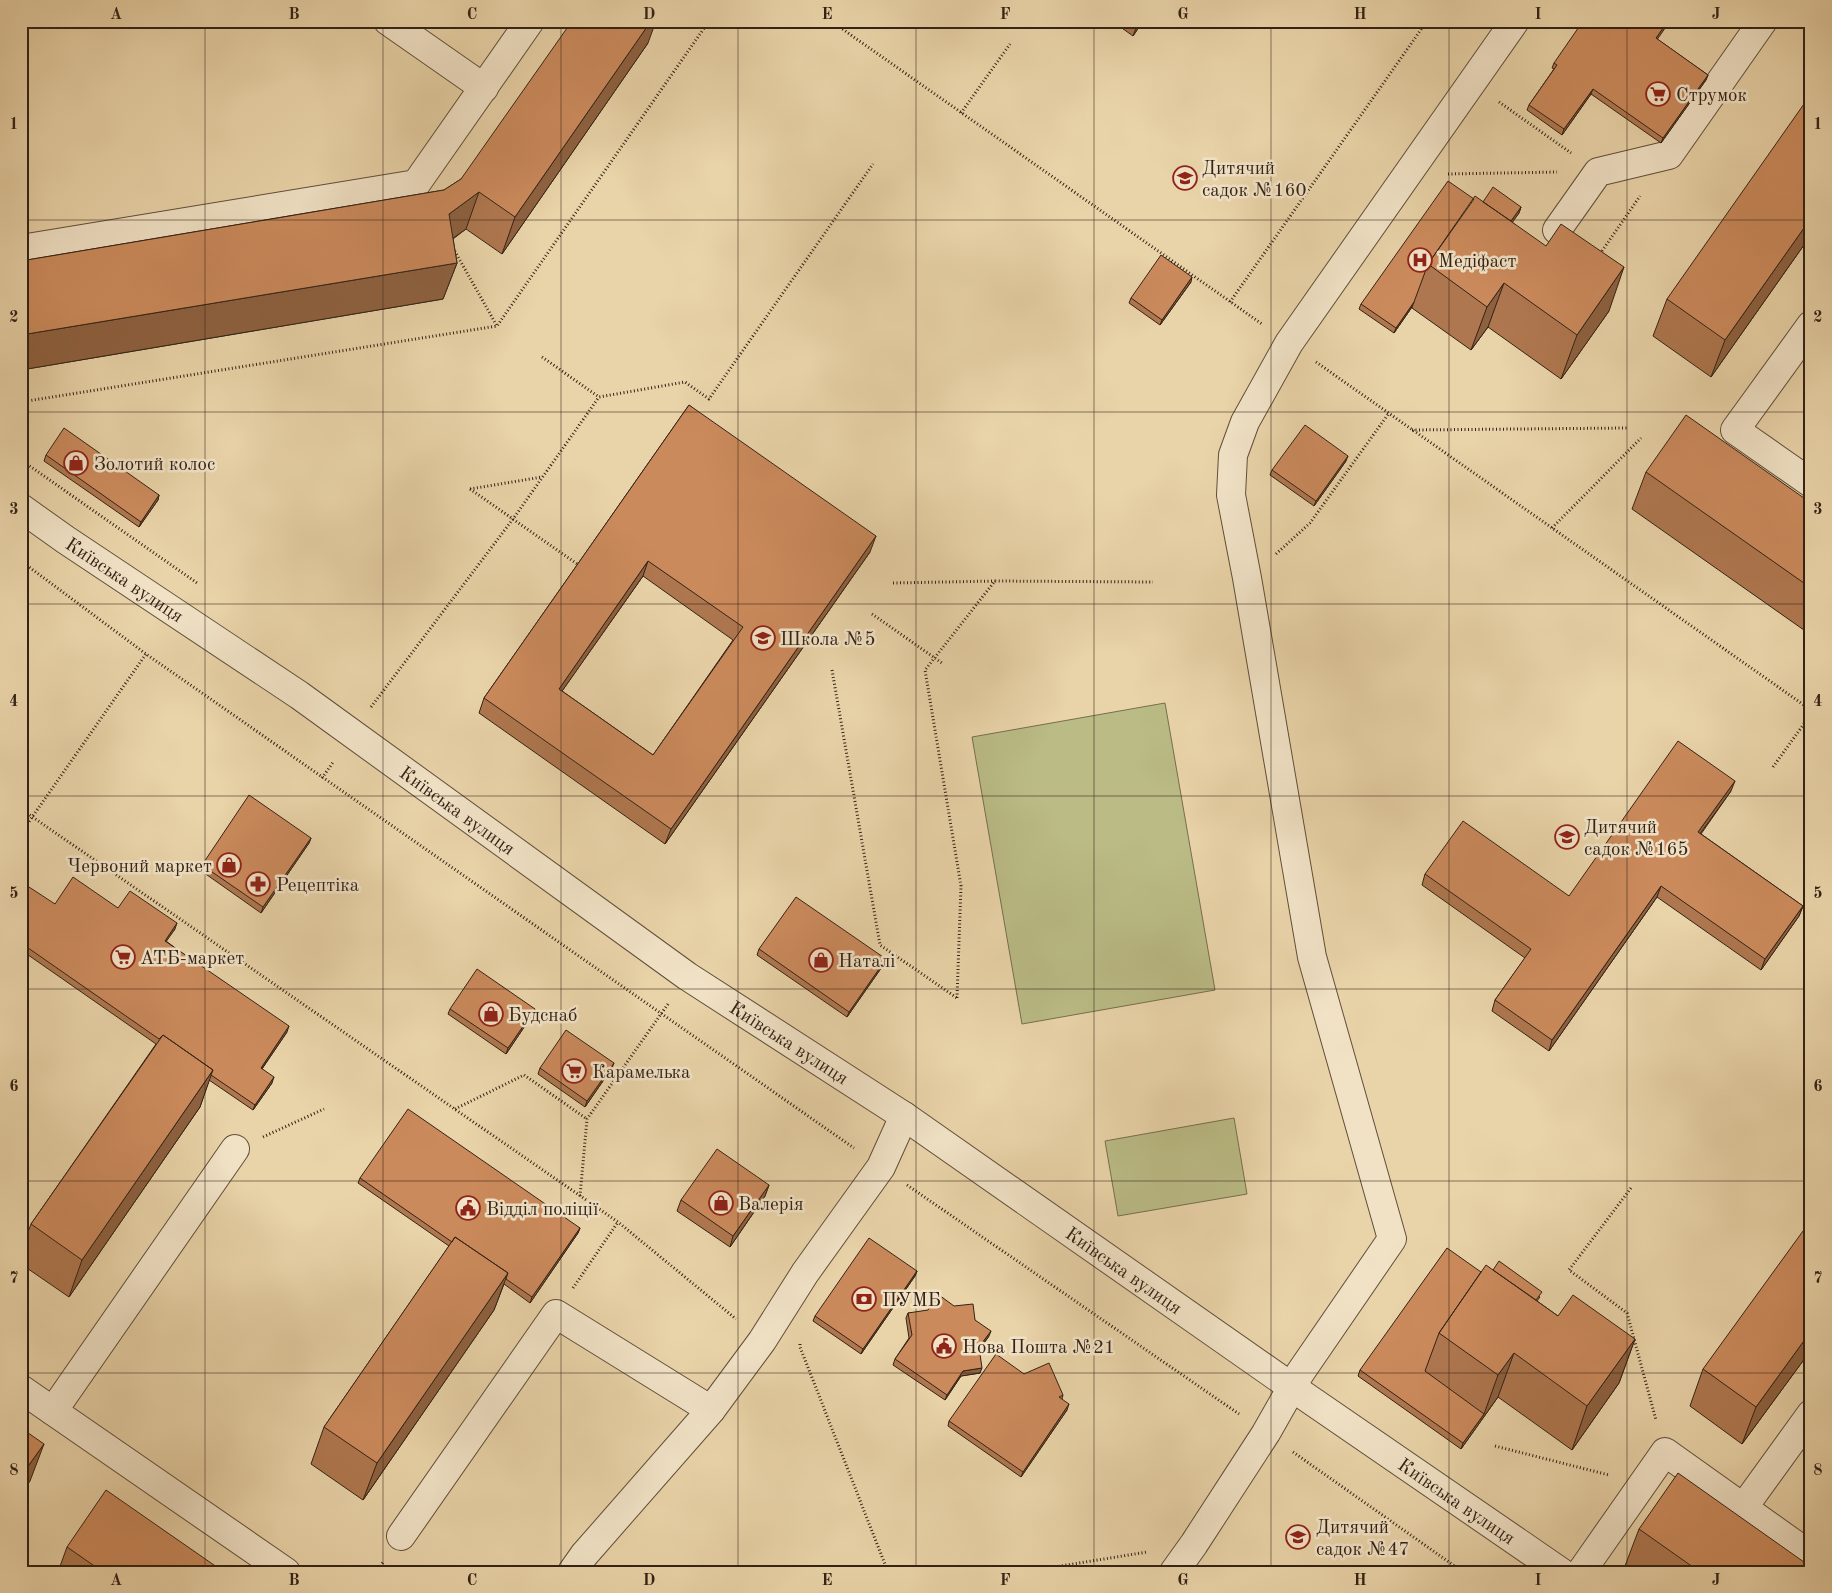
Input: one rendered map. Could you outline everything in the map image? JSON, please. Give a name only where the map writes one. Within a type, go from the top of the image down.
[{"type":"street","points":[[388,21],[484,88]]},
{"type":"street","points":[[21,249],[416,184],[530,21]]},
{"type":"street","points":[[1174,1572],[1266,1433],[1300,1373],[1392,1239],[1312,957],[1247,578],[1230,495],[1233,455],[1245,422],[1289,343],[1514,21]]},
{"type":"street","points":[[1557,230],[1598,172],[1669,155],[1763,21]]},
{"type":"street","points":[[1811,325],[1735,430],[1811,483]]},
{"type":"street","name":"Київська вулиця","points":[[21,508],[299,695],[687,976],[904,1116],[1292,1388],[1561,1572]]},
{"type":"street","points":[[572,1572],[584,1555],[711,1410],[762,1341],[805,1273],[881,1167],[904,1116]]},
{"type":"street","points":[[53,1411],[235,1149]]},
{"type":"street","points":[[401,1536],[556,1314],[711,1410]]},
{"type":"street","points":[[21,1389],[286,1572]]},
{"type":"street","points":[[1743,1508],[1811,1414]]},
{"type":"street","points":[[1581,1572],[1665,1452],[1811,1556]]},
{"type":"path","points":[[21,402],[497,326],[709,21]]},
{"type":"path","points":[[831,21],[1811,710]]},
{"type":"path","points":[[1230,302],[1427,21]]},
{"type":"path","points":[[961,113],[1010,44]]},
{"type":"path","points":[[1471,83],[1598,172]]},
{"type":"path","points":[[322,778],[351,733],[513,519],[599,397],[684,382],[709,399],[873,164]]},
{"type":"path","points":[[1408,174],[1598,172]]},
{"type":"path","points":[[1602,251],[1641,195]]},
{"type":"path","points":[[449,241],[497,326]]},
{"type":"path","points":[[542,357],[599,397]]},
{"type":"path","points":[[1247,578],[1310,523],[1389,413]]},
{"type":"path","points":[[1412,430],[1627,428]]},
{"type":"path","points":[[1552,528],[1641,438]]},
{"type":"path","points":[[21,460],[197,583]]},
{"type":"path","points":[[543,477],[470,489],[581,567]]},
{"type":"path","points":[[21,561],[146,654],[322,778],[1266,1433],[1463,1572]]},
{"type":"path","points":[[832,670],[880,946],[957,998],[961,886],[925,670],[995,581]]},
{"type":"path","points":[[893,583],[995,581],[1154,582]]},
{"type":"path","points":[[872,614],[942,663]]},
{"type":"path","points":[[21,833],[146,654]]},
{"type":"path","points":[[1773,767],[1811,714]]},
{"type":"path","points":[[21,809],[618,1222],[762,1341]]},
{"type":"path","points":[[155,908],[158,903]]},
{"type":"path","points":[[580,1196],[587,1119],[687,976]]},
{"type":"path","points":[[455,1109],[524,1075],[587,1119]]},
{"type":"path","points":[[235,1149],[324,1109]]},
{"type":"path","points":[[1631,1188],[1569,1270],[1627,1313],[1665,1452]]},
{"type":"path","points":[[556,1314],[618,1222]]},
{"type":"path","points":[[800,1347],[888,1572]]},
{"type":"path","points":[[1496,1446],[1644,1484]]},
{"type":"path","points":[[1024,1572],[1194,1544]]},
{"type":"green space","points":[[1165,703],[1215,990],[1022,1024],[972,737]]},
{"type":"green space","points":[[1234,1118],[1247,1194],[1118,1216],[1105,1141]]},
{"type":"building","points":[[572,21],[651,21],[515,217],[479,192],[449,214],[457,263],[21,335],[21,261],[444,190],[461,179]]},
{"type":"building","points":[[1131,21],[1139,21],[1137,25]]},
{"type":"building","points":[[1583,21],[1668,21],[1656,38],[1708,75],[1663,138],[1593,89],[1564,129],[1529,105],[1557,65],[1554,63]]},
{"type":"building","points":[[1811,94],[1811,218],[1725,340],[1667,299]]},
{"type":"building","points":[[1448,181],[1474,199],[1428,264],[1414,302],[1396,328],[1361,304]]},
{"type":"building","points":[[1493,187],[1521,207],[1511,221],[1483,202]]},
{"type":"building","points":[[1475,196],[1546,246],[1561,224],[1624,267],[1577,335],[1504,283],[1487,307],[1428,264]]},
{"type":"building","points":[[1161,255],[1192,277],[1162,320],[1131,298]]},
{"type":"building","points":[[689,405],[876,536],[671,829],[484,698]],"holes":[[[648,561],[743,627],[653,755],[559,689]]]},
{"type":"building","points":[[1686,415],[1811,503],[1811,588],[1646,472]]},
{"type":"building","points":[[1305,425],[1348,456],[1316,501],[1272,470]]},
{"type":"building","points":[[64,428],[159,495],[141,522],[46,455]]},
{"type":"building","points":[[21,668],[26,671],[21,678]]},
{"type":"building","points":[[1678,741],[1735,781],[1698,832],[1803,906],[1765,959],[1661,886],[1552,1040],[1495,1000],[1531,949],[1425,874],[1463,821],[1569,896]]},
{"type":"building","points":[[249,795],[311,838],[263,907],[202,865]]},
{"type":"building","points":[[73,877],[118,908],[130,891],[177,923],[165,941],[289,1026],[261,1068],[274,1077],[255,1105],[211,1075],[213,1070],[163,1035],[159,1039],[21,943],[21,898],[29,887],[55,904]]},
{"type":"building","points":[[796,897],[886,959],[849,1012],[759,949]]},
{"type":"building","points":[[477,969],[535,1009],[508,1048],[450,1009]]},
{"type":"building","points":[[566,1030],[614,1063],[587,1101],[540,1068]]},
{"type":"building","points":[[163,1035],[213,1070],[82,1260],[31,1224]]},
{"type":"building","points":[[408,1109],[580,1228],[532,1297],[506,1279],[508,1273],[455,1237],[452,1242],[360,1178]]},
{"type":"building","points":[[717,1149],[769,1185],[733,1236],[681,1200]]},
{"type":"building","points":[[1811,1220],[1811,1331],[1756,1407],[1703,1369]]},
{"type":"building","points":[[455,1237],[508,1273],[377,1463],[324,1427]]},
{"type":"building","points":[[869,1238],[917,1271],[863,1349],[815,1316]]},
{"type":"building","points":[[1447,1248],[1481,1272],[1439,1333],[1425,1371],[1484,1414],[1463,1443],[1360,1370]]},
{"type":"building","points":[[1499,1261],[1542,1292],[1536,1300],[1493,1270]]},
{"type":"building","points":[[1486,1265],[1558,1316],[1573,1295],[1635,1339],[1587,1406],[1514,1353],[1498,1375],[1439,1333]]},
{"type":"building","points":[[939,1295],[954,1306],[973,1304],[975,1320],[991,1331],[979,1347],[982,1368],[963,1371],[947,1395],[895,1359],[912,1335],[908,1313],[928,1310]]},
{"type":"building","points":[[996,1354],[1024,1374],[1049,1363],[1063,1395],[1059,1397],[1069,1404],[1023,1472],[949,1421]]},
{"type":"building","points":[[21,1428],[44,1444],[21,1476]]},
{"type":"building","points":[[1678,1473],[1811,1567],[1811,1572],[1700,1572],[1639,1529]]},
{"type":"building","points":[[106,1490],[224,1572],[103,1572],[67,1547]]},
{"type":"place","name":"Струмок","points":[[1658,94]]},
{"type":"place","name":"Дитячий садок №160","points":[[1185,178]]},
{"type":"place","name":"Медіфаст","points":[[1420,260]]},
{"type":"place","name":"Золотий колос","points":[[76,463]]},
{"type":"place","name":"Школа №5","points":[[763,638]]},
{"type":"place","name":"Дитячий садок №165","points":[[1567,837]]},
{"type":"place","name":"Червоний маркет","points":[[229,865]]},
{"type":"place","name":"Рецептіка","points":[[258,884]]},
{"type":"place","name":"АТБ-маркет","points":[[123,957]]},
{"type":"place","name":"Наталі","points":[[821,960]]},
{"type":"place","name":"Будснаб","points":[[491,1014]]},
{"type":"place","name":"Карамелька","points":[[574,1071]]},
{"type":"place","name":"Валерія","points":[[721,1203]]},
{"type":"place","name":"Відділ поліції","points":[[468,1208]]},
{"type":"place","name":"ПУМБ","points":[[864,1299]]},
{"type":"place","name":"Нова Пошта №21","points":[[944,1346]]},
{"type":"place","name":"Дитячий садок №47","points":[[1298,1537]]}]
